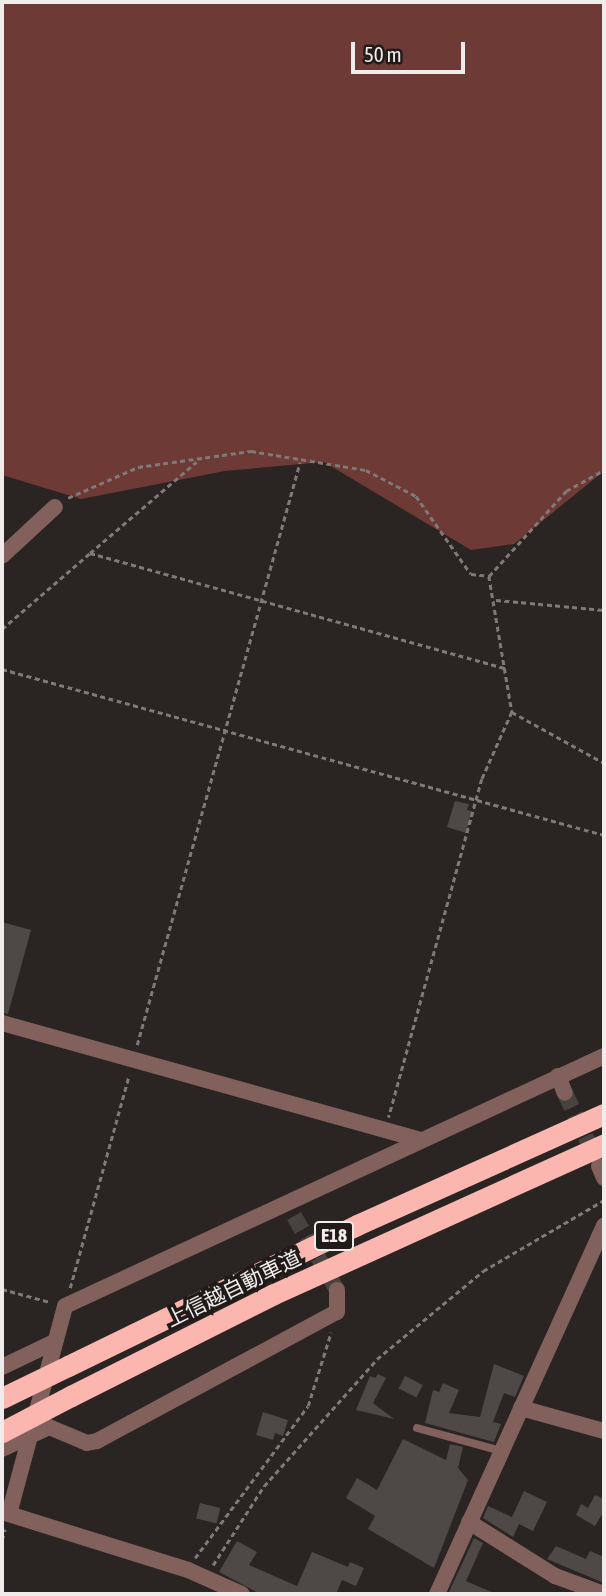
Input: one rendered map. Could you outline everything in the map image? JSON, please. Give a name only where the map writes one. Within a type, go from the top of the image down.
[{"type":"highway","name":"上信越自動車道","points":[[2,1398],[358,1225],[604,1114]]},
{"type":"highway","name":"上信越自動車道","points":[[2,1432],[286,1288],[604,1144]]},
{"type":"street","points":[[2,556],[55,507]]},
{"type":"street","points":[[2,1023],[418,1139]]},
{"type":"street","points":[[242,1594],[188,1570],[5,1513],[30,1435],[52,1343],[65,1306],[291,1209],[418,1139],[604,1056]]},
{"type":"street","points":[[558,1076],[565,1093]]},
{"type":"street","points":[[436,1594],[604,1224]]},
{"type":"street","points":[[2,1448],[49,1427],[87,1443],[97,1441],[337,1312],[337,1290]]},
{"type":"street","points":[[2,1367],[52,1343]]},
{"type":"street","points":[[521,1408],[604,1431]]},
{"type":"street","points":[[469,1522],[555,1576],[604,1594]]},
{"type":"lane","points":[[417,1428],[501,1451]]},
{"type":"path","points":[[55,507],[76,492],[138,467],[197,461],[251,451],[300,462],[366,470],[416,496],[471,574],[489,576]]},
{"type":"path","points":[[2,629],[197,461]]},
{"type":"path","points":[[2,1289],[65,1306],[257,603],[300,462]]},
{"type":"path","points":[[489,576],[566,491],[604,470]]},
{"type":"path","points":[[90,553],[257,603],[506,668]]},
{"type":"path","points":[[386,1130],[478,797],[512,712],[496,600],[489,576]]},
{"type":"path","points":[[496,600],[604,610]]},
{"type":"path","points":[[2,669],[478,797],[604,835]]},
{"type":"path","points":[[512,712],[604,764]]},
{"type":"path","points":[[205,1578],[264,1486],[377,1359],[483,1271],[604,1200]]},
{"type":"path","points":[[188,1570],[308,1406],[337,1312]]},
{"type":"shaded area","points":[[2,2],[604,2],[604,471],[514,544],[471,550],[324,462],[225,471],[81,499],[2,475]]},
{"type":"building","points":[[455,801],[469,804],[467,810],[472,811],[466,833],[447,827]]},
{"type":"building","points":[[2,922],[31,930],[8,1014],[2,1013]]},
{"type":"building","points":[[494,1364],[524,1376],[515,1397],[504,1393],[493,1422],[501,1424],[494,1442],[425,1423],[433,1390],[439,1392],[443,1383],[459,1390],[449,1413],[480,1417]]},
{"type":"building","points":[[378,1374],[386,1378],[373,1403],[394,1419],[356,1410],[370,1376],[375,1378]]},
{"type":"building","points":[[405,1376],[423,1385],[416,1398],[399,1388]]},
{"type":"building","points":[[263,1412],[288,1420],[283,1436],[275,1433],[273,1440],[256,1435]]},
{"type":"building","points":[[403,1439],[446,1460],[450,1444],[463,1447],[458,1468],[468,1480],[434,1568],[368,1529],[375,1516],[346,1498],[357,1478],[377,1490]]},
{"type":"building","points":[[524,1491],[547,1502],[533,1531],[519,1524],[513,1537],[483,1518],[488,1506],[512,1517]]},
{"type":"building","points":[[595,1495],[604,1499],[604,1511],[595,1526],[576,1515],[581,1504],[588,1508]]},
{"type":"building","points":[[200,1503],[220,1508],[217,1524],[196,1519]]},
{"type":"building","points":[[474,1538],[483,1543],[466,1581],[496,1594],[448,1594]]},
{"type":"building","points":[[237,1541],[257,1552],[249,1565],[297,1586],[312,1552],[348,1567],[350,1562],[364,1568],[356,1586],[342,1580],[336,1594],[260,1594],[219,1572]]},
{"type":"building","points":[[556,1546],[586,1559],[590,1551],[604,1557],[604,1583],[547,1559]]},
{"type":"tunnel","points":[[565,1093],[595,1157]]},
{"type":"tunnel","points":[[294,1216],[337,1290]]}]
